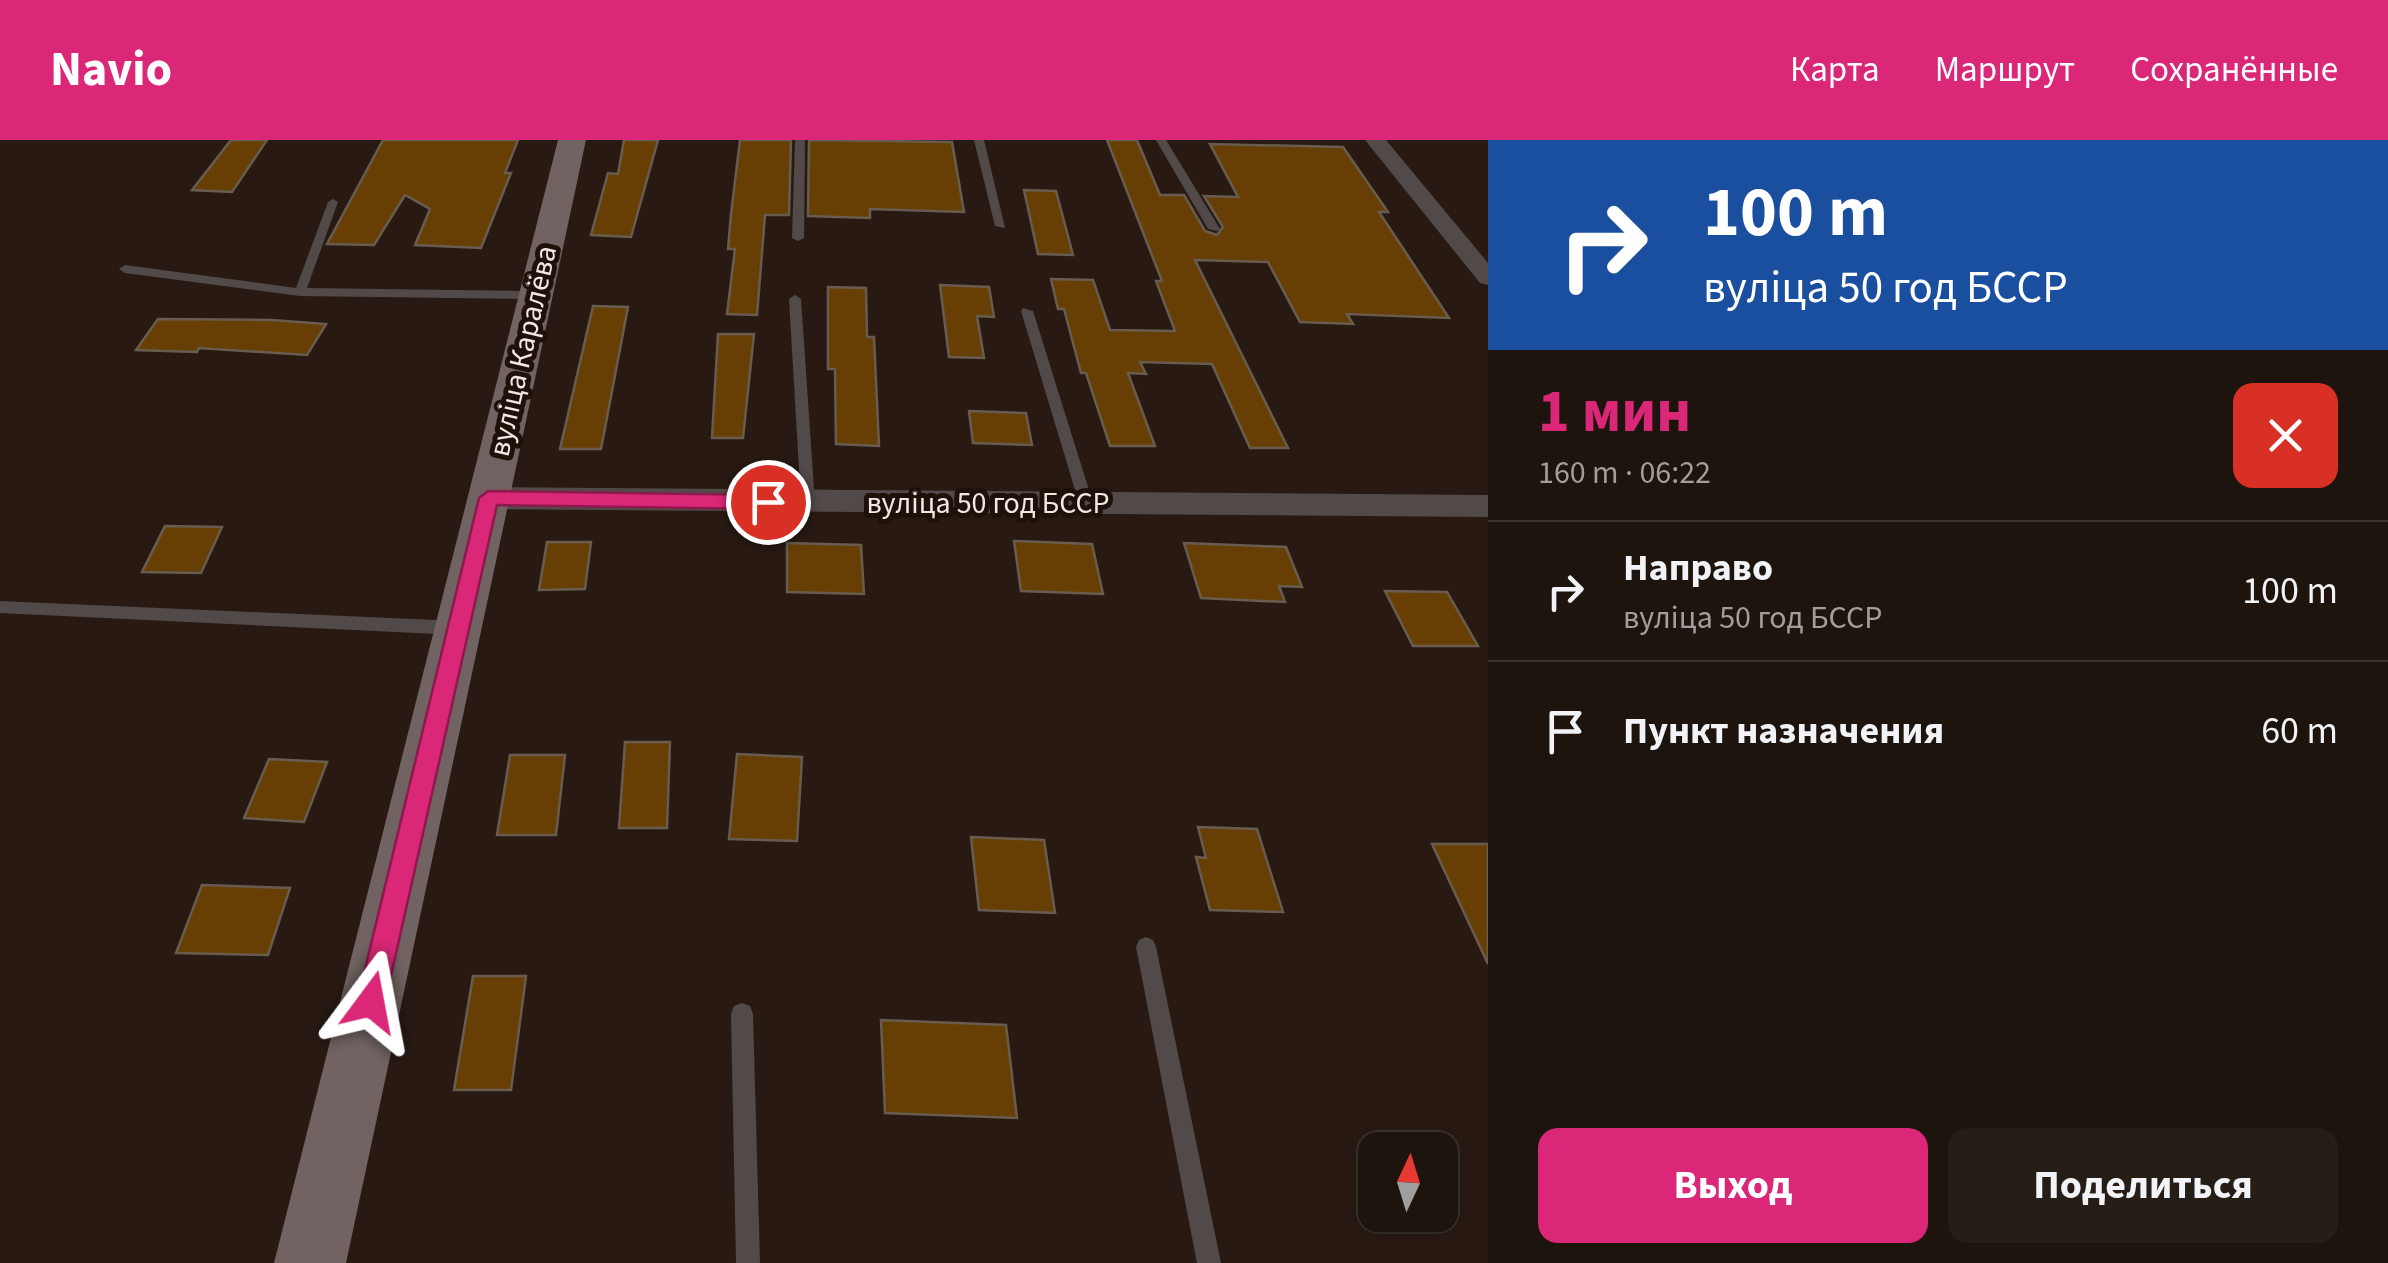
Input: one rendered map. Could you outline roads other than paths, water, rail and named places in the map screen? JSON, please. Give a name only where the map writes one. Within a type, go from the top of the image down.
[{"type":"main road","name":"вуліца Каралёва","points":[[310,1263],[572,140]]},
{"type":"street","points":[[1375,140],[1488,278]]},
{"type":"street","name":"вуліца 50 год БССР","points":[[488,498],[1488,506]]},
{"type":"lane","points":[[798,238],[800,140]]},
{"type":"lane","points":[[979,140],[1000,226]]},
{"type":"lane","points":[[1160,140],[1214,228]]},
{"type":"lane","points":[[300,292],[333,202]]},
{"type":"lane","points":[[125,268],[300,292],[536,295]]},
{"type":"lane","points":[[795,299],[808,503]]},
{"type":"lane","points":[[1027,311],[1086,503]]},
{"type":"lane","points":[[0,607],[459,628]]},
{"type":"lane","points":[[1146,947],[1209,1263]]},
{"type":"lane","points":[[742,1014],[748,1263]]}]
